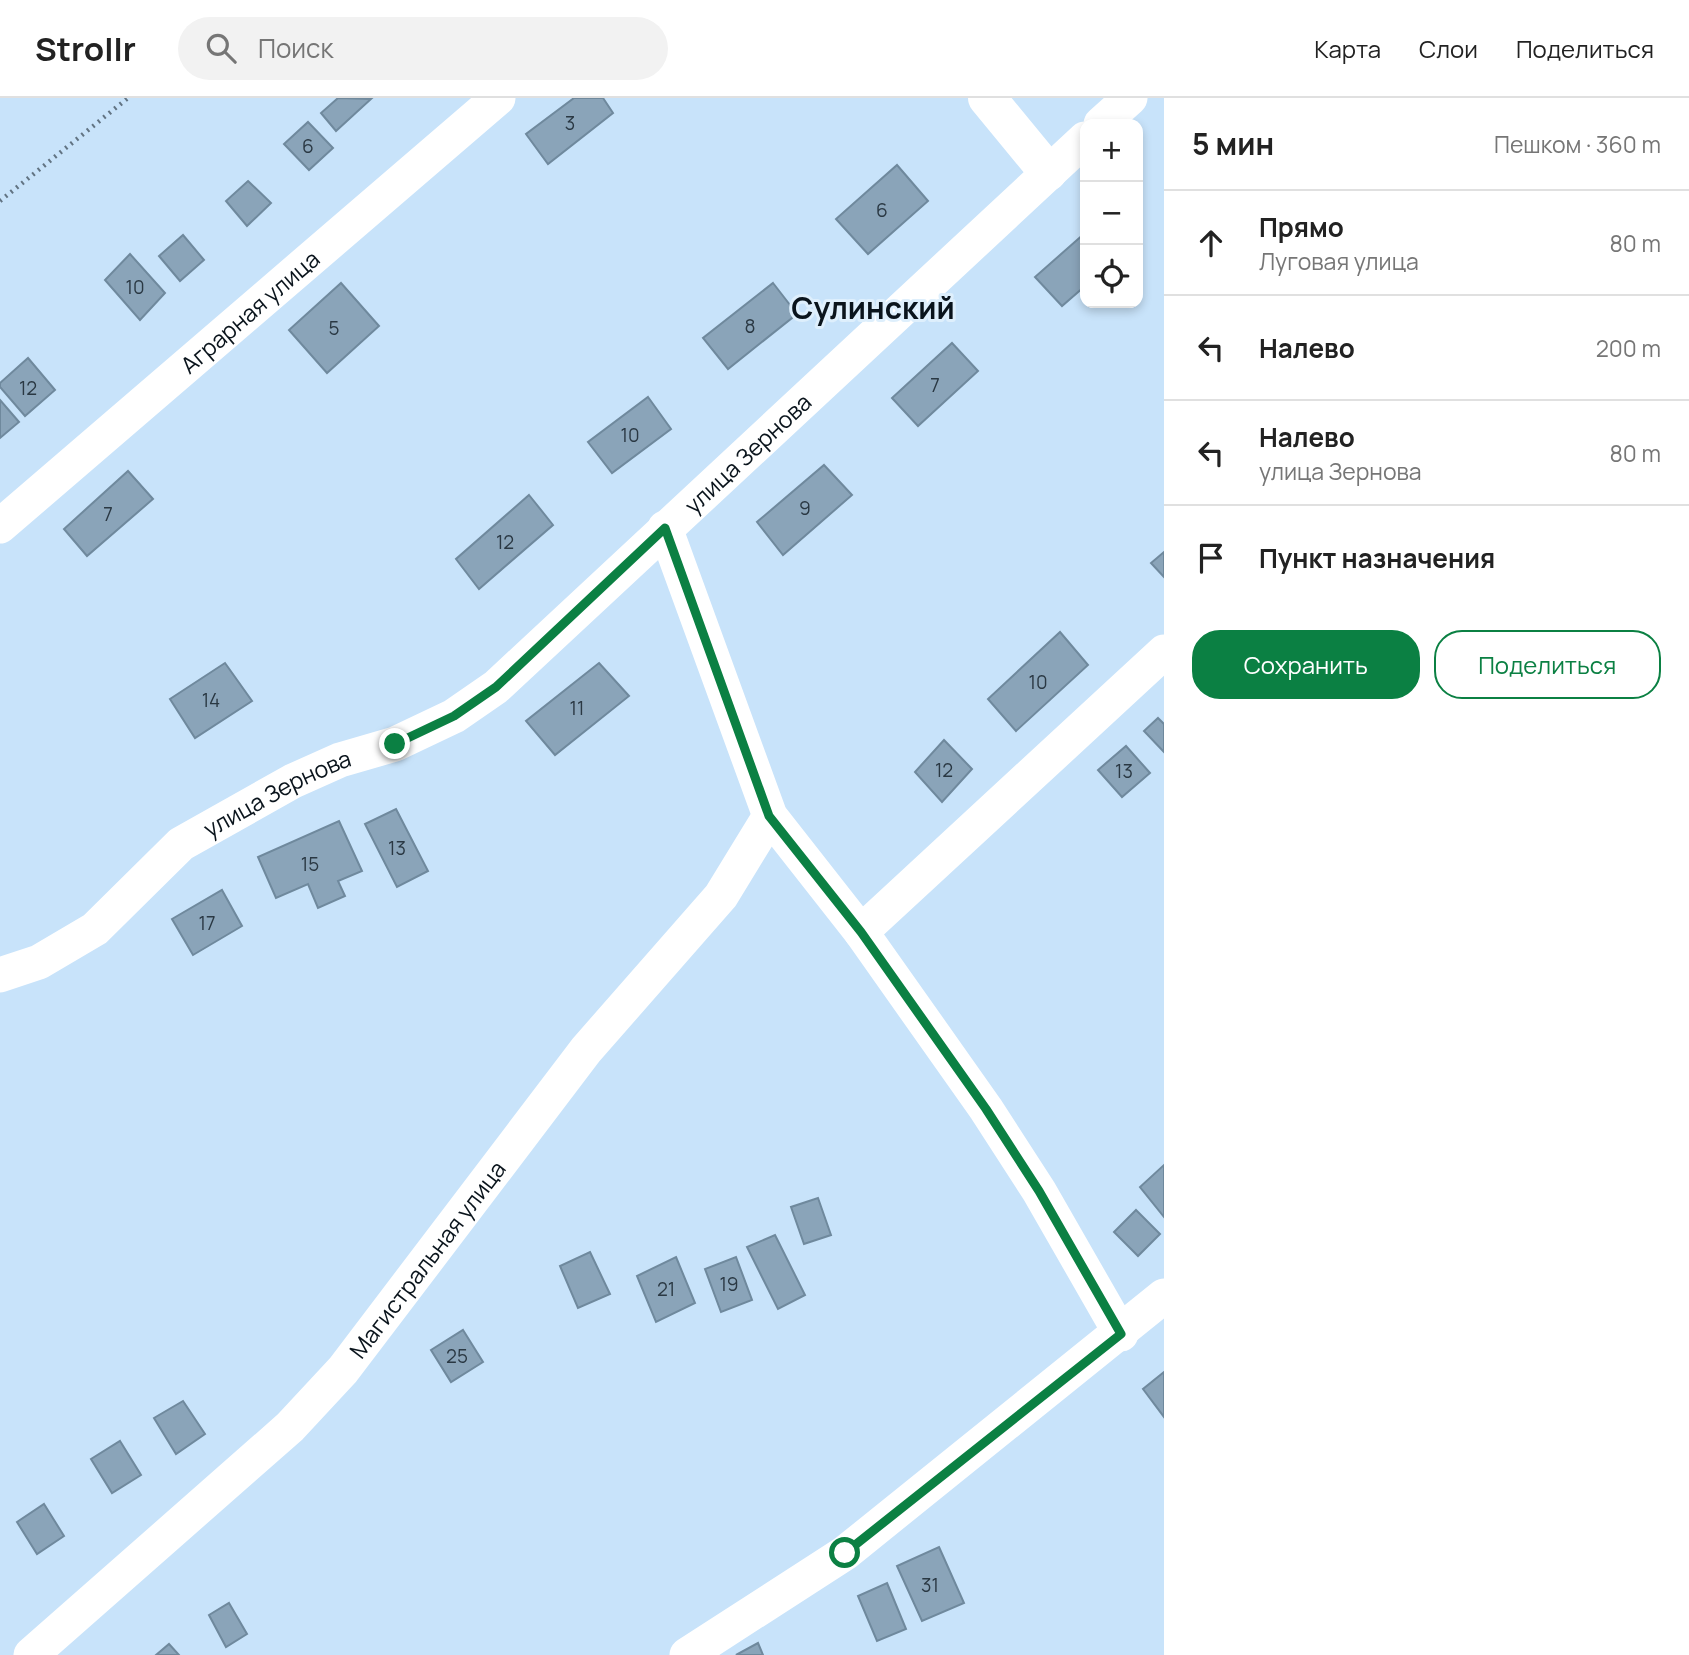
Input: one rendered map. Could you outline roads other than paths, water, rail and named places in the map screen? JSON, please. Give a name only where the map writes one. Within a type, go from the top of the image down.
[{"type":"street","name":"Аграрная улица","points":[[0,526],[498,98]]},
{"type":"street","points":[[987,98],[1048,172]]},
{"type":"street","points":[[1107,119],[1130,98]]},
{"type":"street","name":"улица Зернова","points":[[0,975],[39,962],[95,929],[181,844],[293,781],[340,760],[395,744],[454,716],[496,687],[1080,143]]},
{"type":"street","points":[[665,528],[769,816],[861,932],[1039,1191],[1121,1334]]},
{"type":"street","points":[[861,932],[1164,652]]},
{"type":"street","name":"Магистральная улица","points":[[31,1655],[290,1427],[343,1370],[586,1049],[721,896],[769,816]]},
{"type":"street","points":[[687,1655],[845,1553],[1121,1334],[1164,1296]]},
{"type":"district","name":"Сулинский","points":[[873,307]]}]
